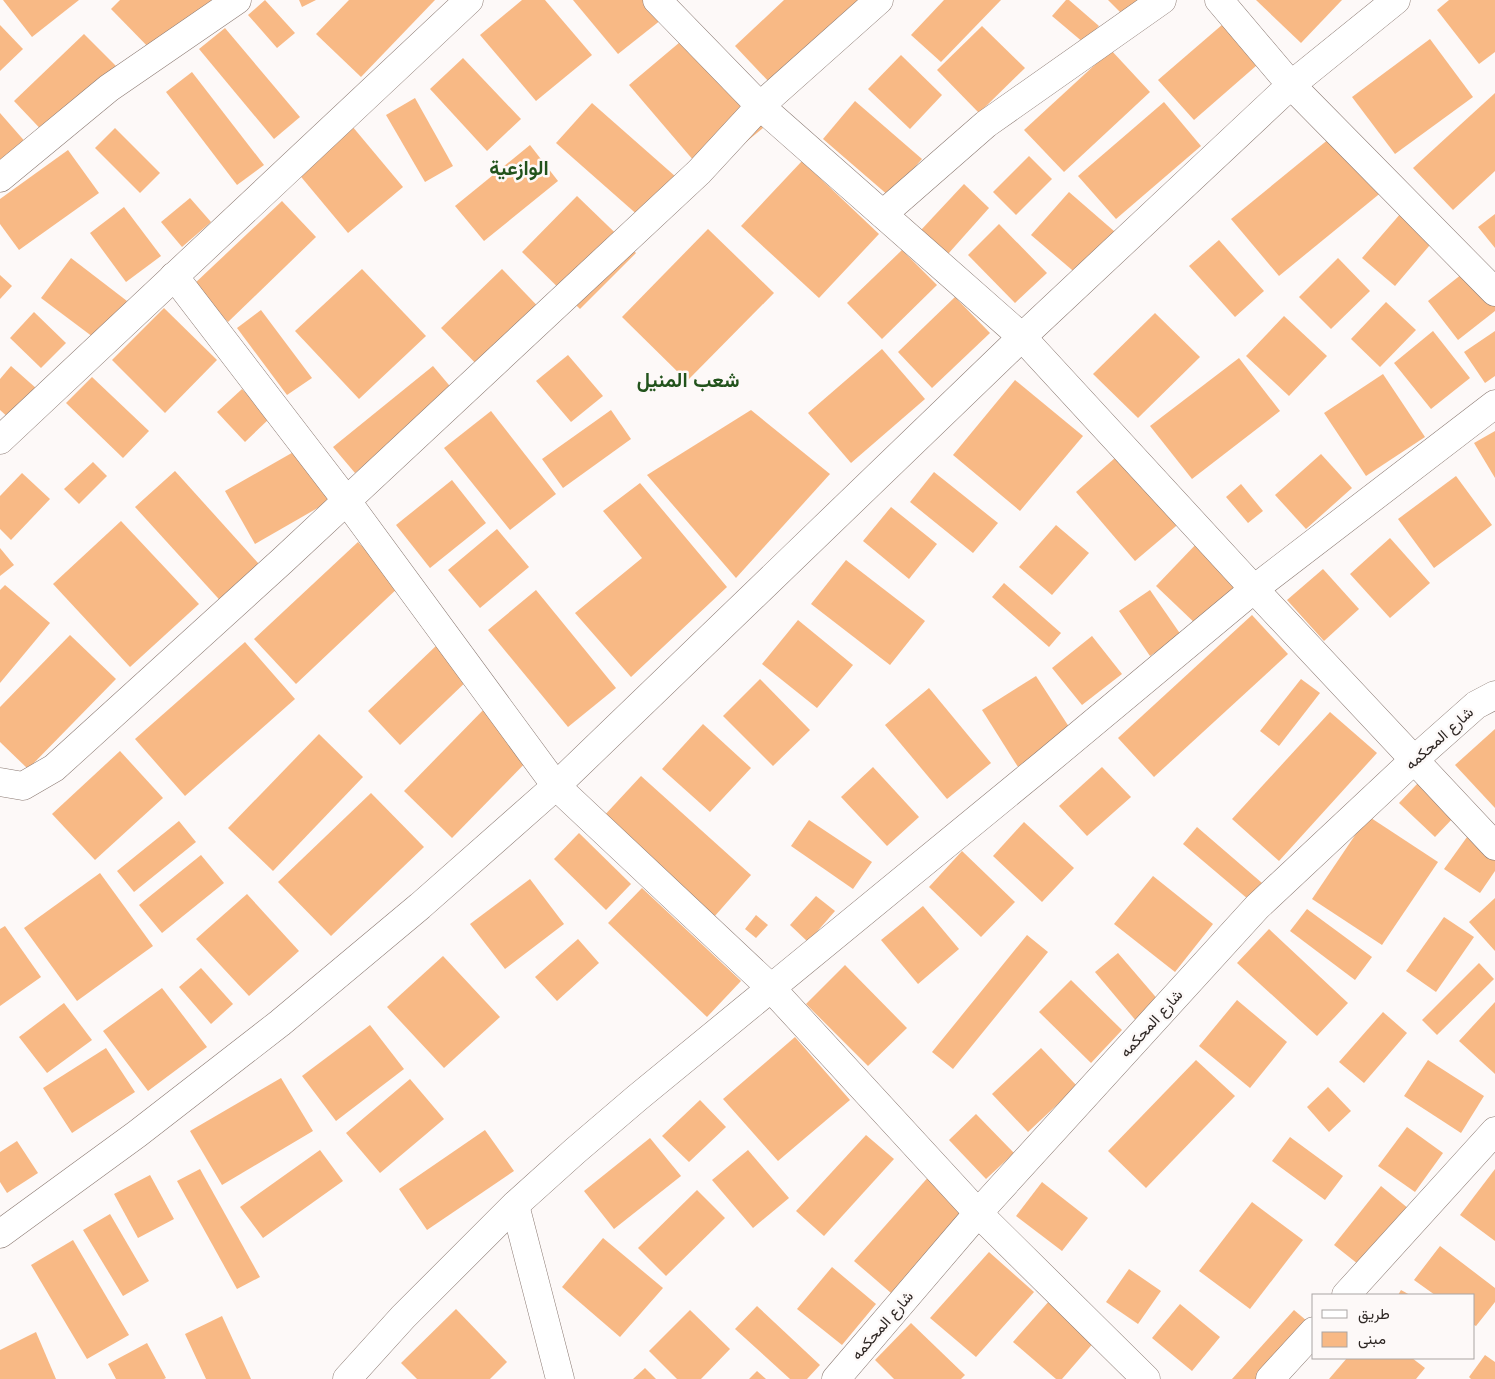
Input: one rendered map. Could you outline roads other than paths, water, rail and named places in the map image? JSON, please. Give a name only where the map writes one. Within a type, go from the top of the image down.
[{"type":"street","points":[[0,178],[109,88],[237,0]]},
{"type":"street","points":[[0,440],[469,0]]},
{"type":"street","points":[[657,0],[760,106],[1022,337],[1254,589],[1495,846]]},
{"type":"street","points":[[0,782],[23,786],[54,768],[282,560],[699,172],[760,106],[879,0]]},
{"type":"street","points":[[883,214],[986,124],[1162,0]]},
{"type":"street","points":[[1219,0],[1291,85],[1495,292]]},
{"type":"street","points":[[0,1234],[137,1134],[280,1023],[420,906],[556,786],[1022,337],[1291,85],[1396,0]]},
{"type":"street","points":[[174,276],[346,500],[556,786],[771,988],[978,1213],[1146,1379]]},
{"type":"street","points":[[347,1379],[403,1317],[515,1205],[637,1098],[1037,770],[1254,589],[1495,404]]},
{"type":"street","name":"شارع المحكمه","points":[[836,1379],[978,1213],[1257,907],[1414,760],[1476,706],[1495,696]]},
{"type":"street","points":[[1347,1294],[1495,1131]]},
{"type":"street","points":[[515,1205],[560,1379]]},
{"type":"street","points":[[1270,1379],[1312,1333]]},
{"type":"district","name":"الوازعية","points":[[519,167]]},
{"type":"district","name":"شعب المنيل","points":[[688,379]]}]
